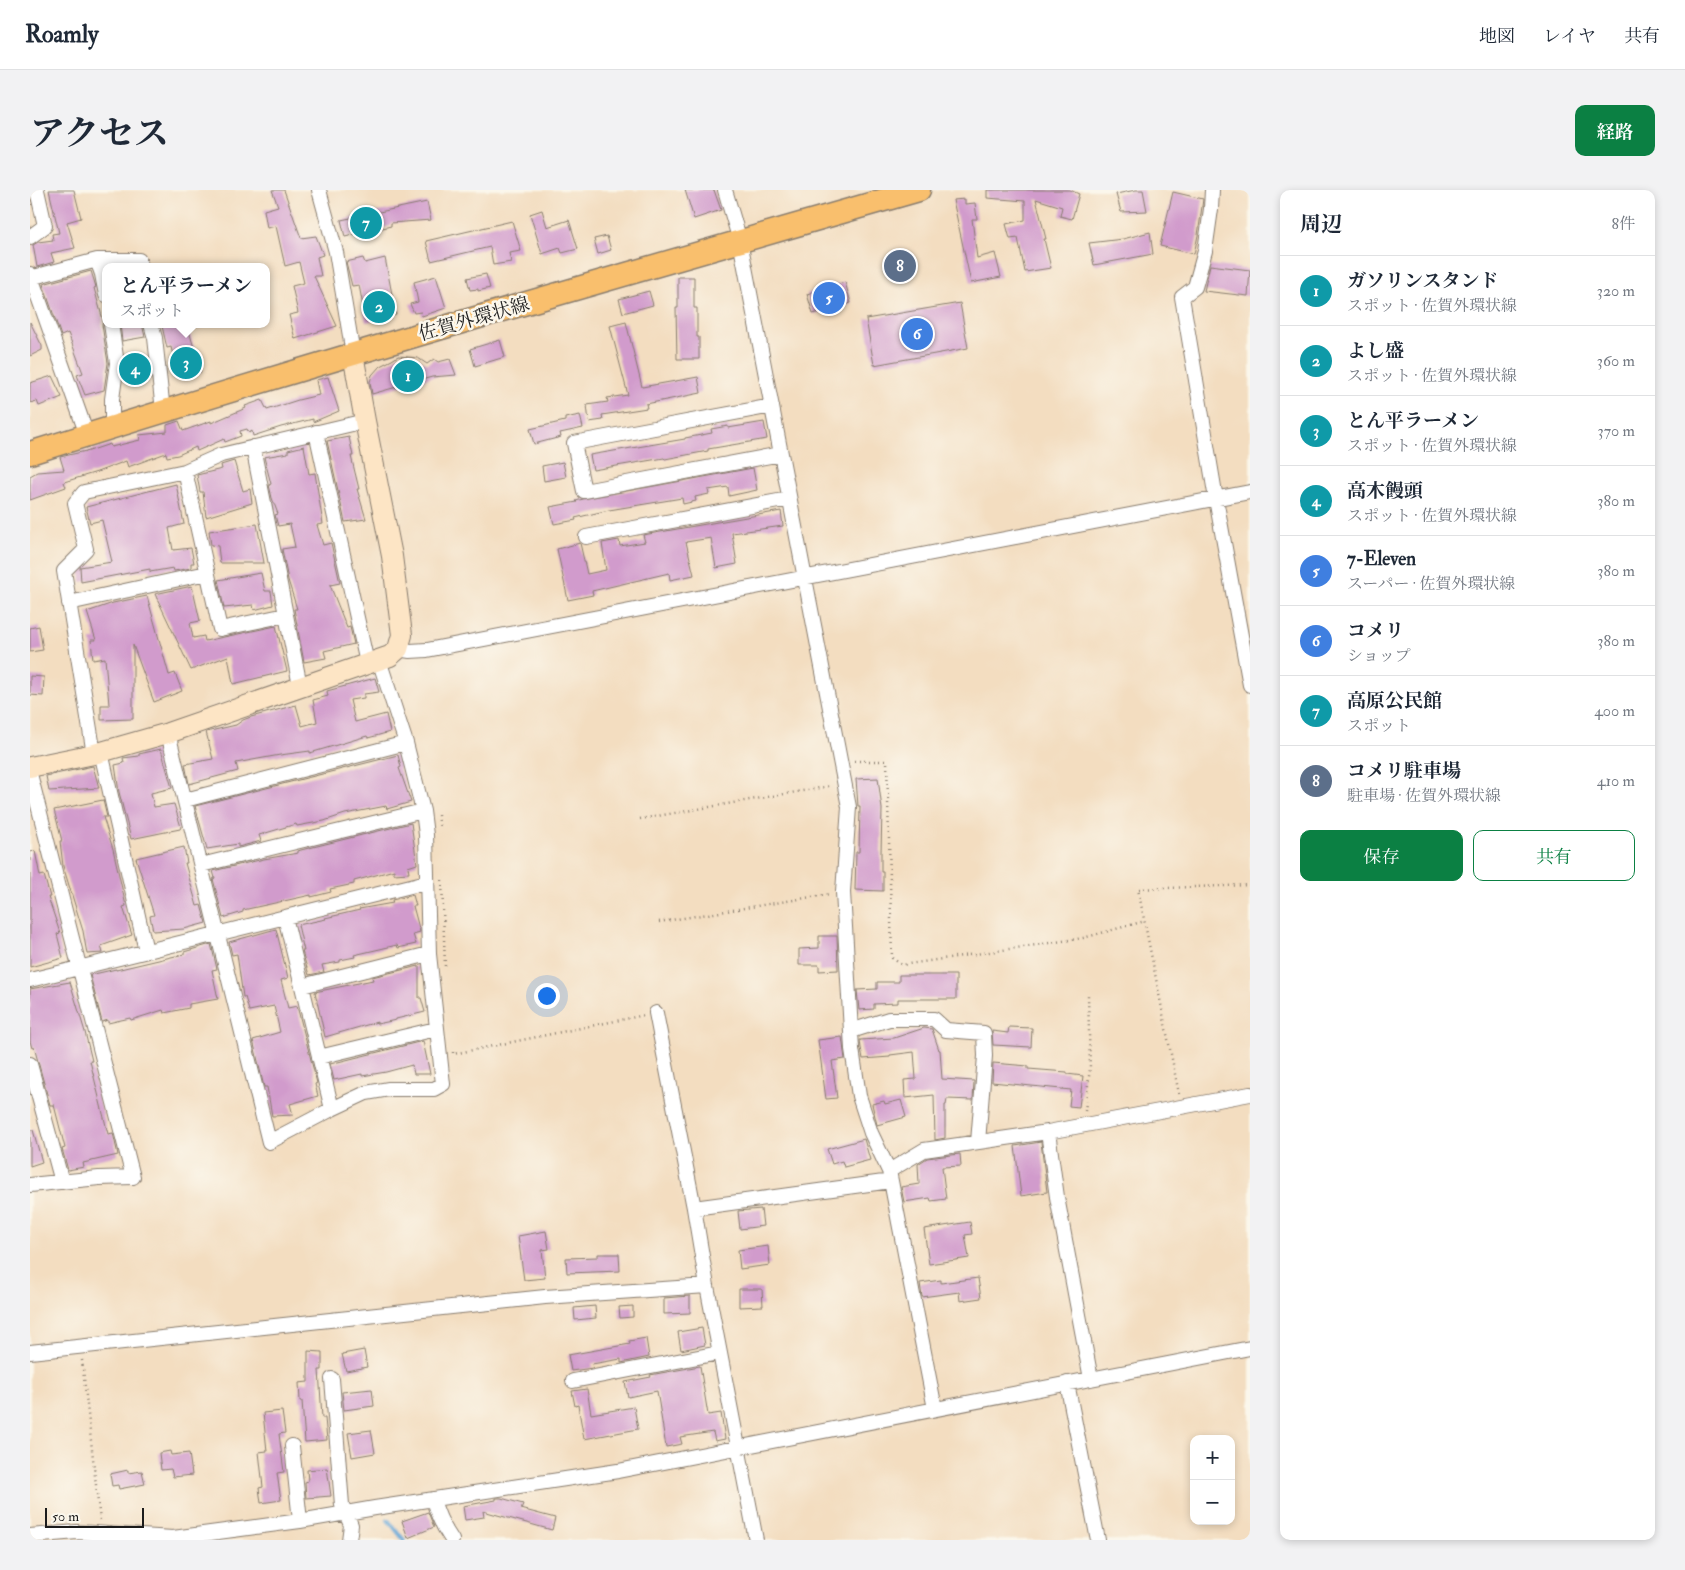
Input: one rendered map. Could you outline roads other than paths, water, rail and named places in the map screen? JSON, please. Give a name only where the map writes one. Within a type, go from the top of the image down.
[{"type":"main road","name":"佐賀外環状線","points":[[30,453],[353,354],[919,190]]},
{"type":"street","points":[[30,237],[45,226],[37,190]]},
{"type":"street","points":[[30,767],[98,753],[168,733],[390,656],[398,649],[402,635],[392,556],[365,421],[336,252],[319,190]]},
{"type":"street","points":[[725,190],[740,241],[849,807],[843,892],[852,1048],[859,1096],[871,1133],[890,1176],[935,1409]]},
{"type":"street","points":[[1212,190],[1205,251],[1195,287],[1182,298],[1250,685]]},
{"type":"street","points":[[87,435],[30,277],[97,260],[139,260],[139,263]]},
{"type":"street","points":[[97,260],[102,274]]},
{"type":"street","points":[[112,328],[116,363],[112,399],[112,427]]},
{"type":"street","points":[[153,328],[163,411]]},
{"type":"street","points":[[772,406],[574,443],[584,491],[781,454]]},
{"type":"street","points":[[146,952],[98,753],[64,571],[86,549],[75,503],[84,492],[185,471],[222,455],[365,421]]},
{"type":"street","points":[[168,733],[269,1142],[366,1093],[389,1089],[434,1089],[443,1084],[428,954],[426,836],[423,811],[406,743],[373,661],[316,432]]},
{"type":"street","points":[[253,447],[300,686]]},
{"type":"street","points":[[185,471],[220,629],[286,615]]},
{"type":"street","points":[[398,649],[410,651],[427,650],[1250,492]]},
{"type":"street","points":[[586,537],[789,499]]},
{"type":"street","points":[[70,603],[207,573]]},
{"type":"street","points":[[185,800],[406,743]]},
{"type":"street","points":[[30,774],[133,1177],[30,1184]]},
{"type":"street","points":[[201,865],[423,811]]},
{"type":"street","points":[[30,980],[427,882]]},
{"type":"street","points":[[285,917],[332,1109]]},
{"type":"street","points":[[302,986],[428,954]]},
{"type":"street","points":[[656,1013],[694,1208],[737,1448],[756,1540]]},
{"type":"street","points":[[851,1031],[889,1019],[934,1019],[946,1030],[984,1033],[985,1056],[978,1142]]},
{"type":"street","points":[[319,1057],[436,1028]]},
{"type":"street","points":[[30,1064],[62,1182]]},
{"type":"street","points":[[694,1208],[890,1176],[924,1150],[1048,1132],[1250,1094]]},
{"type":"street","points":[[1048,1132],[1056,1197],[1091,1379]]},
{"type":"street","points":[[30,1352],[545,1297],[707,1286]]},
{"type":"street","points":[[30,1536],[77,1532],[190,1538],[346,1514],[618,1471],[1250,1348]]},
{"type":"street","points":[[573,1381],[719,1353]]},
{"type":"street","points":[[332,1379],[342,1505],[351,1525],[349,1540]]},
{"type":"street","points":[[1067,1383],[1098,1540]]},
{"type":"street","points":[[292,1446],[300,1521]]},
{"type":"street","points":[[433,1499],[436,1513],[452,1540]]},
{"type":"waterway","points":[[388,1520],[404,1540]]},
{"type":"place","name":"高原公民館","points":[[366,223]]},
{"type":"place","name":"コメリ駐車場","points":[[900,266]]},
{"type":"place","name":"7-Eleven","points":[[829,298]]},
{"type":"place","name":"よし盛","points":[[379,307]]},
{"type":"place","name":"コメリ","points":[[917,334]]},
{"type":"place","name":"とん平ラーメン","points":[[186,363]]},
{"type":"place","name":"高木饅頭","points":[[135,369]]},
{"type":"place","name":"ガソリンスタンド","points":[[408,376]]}]
